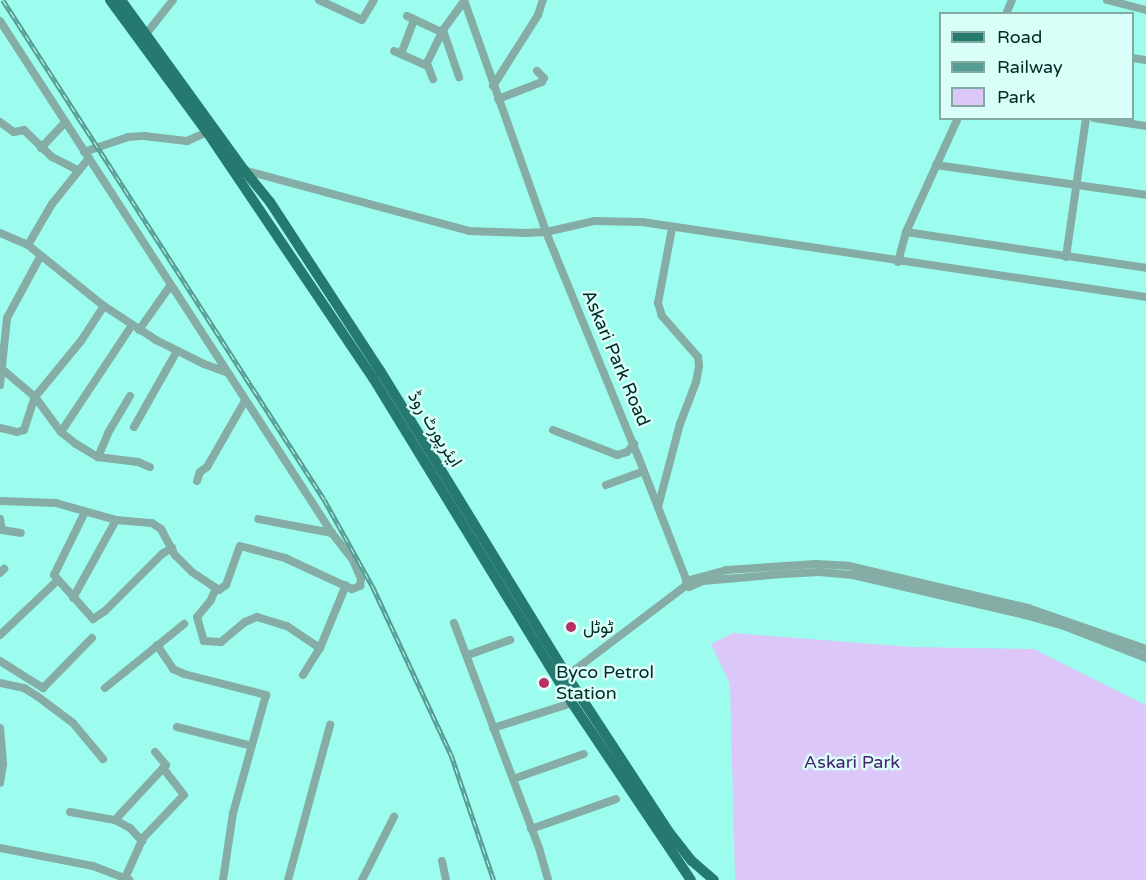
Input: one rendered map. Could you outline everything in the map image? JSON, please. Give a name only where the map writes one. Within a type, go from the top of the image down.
[{"type":"main road","name":"ایئرپورٹ روڈ","points":[[110,0],[207,132],[229,168],[373,378],[572,703],[691,880]]},
{"type":"main road","name":"ایئرپورٹ روڈ","points":[[121,0],[244,171],[270,202],[330,293],[567,676],[669,832],[693,861],[712,879]]},
{"type":"street","points":[[146,34],[172,0]]},
{"type":"street","points":[[319,0],[362,20],[374,0]]},
{"type":"street","points":[[426,65],[442,31],[464,0]]},
{"type":"street","name":"Askari Park Road","points":[[464,0],[546,232],[634,444],[688,584]]},
{"type":"street","points":[[494,86],[538,15],[543,0]]},
{"type":"street","points":[[1107,0],[1146,10]]},
{"type":"street","points":[[433,79],[426,65],[397,52],[411,18],[442,31],[459,77]]},
{"type":"street","points":[[0,22],[245,401],[332,532],[354,560],[360,573],[360,586],[352,589],[285,558],[240,546],[223,590],[192,572],[175,555],[161,529],[152,523],[116,520],[56,503],[0,502]]},
{"type":"street","points":[[498,99],[542,82],[544,78],[537,71]]},
{"type":"street","points":[[898,262],[906,232],[957,120]]},
{"type":"street","points":[[1066,257],[1086,120]]},
{"type":"street","points":[[1107,120],[1146,126]]},
{"type":"street","points":[[0,122],[14,132],[24,130],[41,148],[58,161],[79,171]]},
{"type":"street","points":[[41,148],[65,122]]},
{"type":"street","points":[[28,245],[52,204],[79,171],[87,155],[128,137],[144,136],[187,141],[207,132]]},
{"type":"street","points":[[936,165],[1146,195]]},
{"type":"street","points":[[229,168],[469,231],[546,232],[594,221],[642,222],[898,262],[1146,297]]},
{"type":"street","points":[[658,507],[680,424],[696,382],[699,366],[698,357],[662,316],[658,303],[659,287],[672,228]]},
{"type":"street","points":[[906,232],[1146,268]]},
{"type":"street","points":[[0,233],[28,245],[40,257],[104,306],[136,327],[177,351],[226,372]]},
{"type":"street","points":[[0,385],[1,358],[7,318],[40,257]]},
{"type":"street","points":[[61,432],[136,327],[170,286]]},
{"type":"street","points":[[0,428],[17,432],[24,430],[35,397],[81,340],[104,306]]},
{"type":"street","points":[[134,427],[177,351]]},
{"type":"street","points":[[2,369],[35,397],[61,432],[98,458],[138,462],[150,467]]},
{"type":"street","points":[[98,458],[108,433],[130,396]]},
{"type":"street","points":[[196,481],[200,472],[207,467],[245,401]]},
{"type":"street","points":[[554,430],[617,455],[627,452],[634,444]]},
{"type":"street","points":[[606,485],[644,471]]},
{"type":"street","points":[[85,512],[54,575],[93,619],[162,554],[172,548]]},
{"type":"street","points":[[0,519],[2,530],[21,533]]},
{"type":"street","points":[[258,519],[332,532]]},
{"type":"street","points":[[73,598],[116,520]]},
{"type":"street","points":[[567,676],[688,584],[727,570],[816,564],[849,566],[1028,608],[1146,649]]},
{"type":"street","points":[[688,584],[731,577],[819,572],[853,576],[1025,615],[1064,626],[1146,658]]},
{"type":"street","points":[[0,635],[57,580]]},
{"type":"street","points":[[303,675],[320,648],[346,585]]},
{"type":"street","points":[[216,588],[211,600],[197,617],[204,641],[221,642],[245,621],[257,617],[287,626],[320,648]]},
{"type":"street","points":[[454,623],[468,655],[548,880]]},
{"type":"street","points":[[105,688],[184,624]]},
{"type":"street","points":[[0,661],[43,688],[92,638]]},
{"type":"street","points":[[468,655],[510,640]]},
{"type":"street","points":[[158,645],[173,669],[184,674],[266,695],[233,813],[224,880]]},
{"type":"street","points":[[0,683],[24,688],[38,696],[74,723],[103,759]]},
{"type":"street","points":[[493,728],[572,703]]},
{"type":"street","points":[[288,880],[330,725]]},
{"type":"street","points":[[177,727],[252,746]]},
{"type":"street","points":[[0,728],[3,765],[0,783]]},
{"type":"street","points":[[116,820],[166,765],[156,752]]},
{"type":"street","points":[[513,779],[584,754]]},
{"type":"street","points":[[0,848],[93,866],[127,879],[142,841],[184,795],[163,768]]},
{"type":"street","points":[[531,829],[616,800]]},
{"type":"street","points":[[70,812],[116,820],[130,828],[142,841]]},
{"type":"street","points":[[362,880],[394,817]]},
{"type":"street","points":[[441,861],[446,880]]},
{"type":"green space","name":"Askari Park","points":[[733,633],[912,647],[1034,649],[1146,705],[1146,880],[735,880],[730,684],[711,644]]},
{"type":"railway","points":[[3,0],[324,499],[373,587],[451,754],[494,880]]},
{"type":"place","name":"ٹوٹل","points":[[571,627]]},
{"type":"place","name":"Byco Petrol Station","points":[[544,683]]}]
